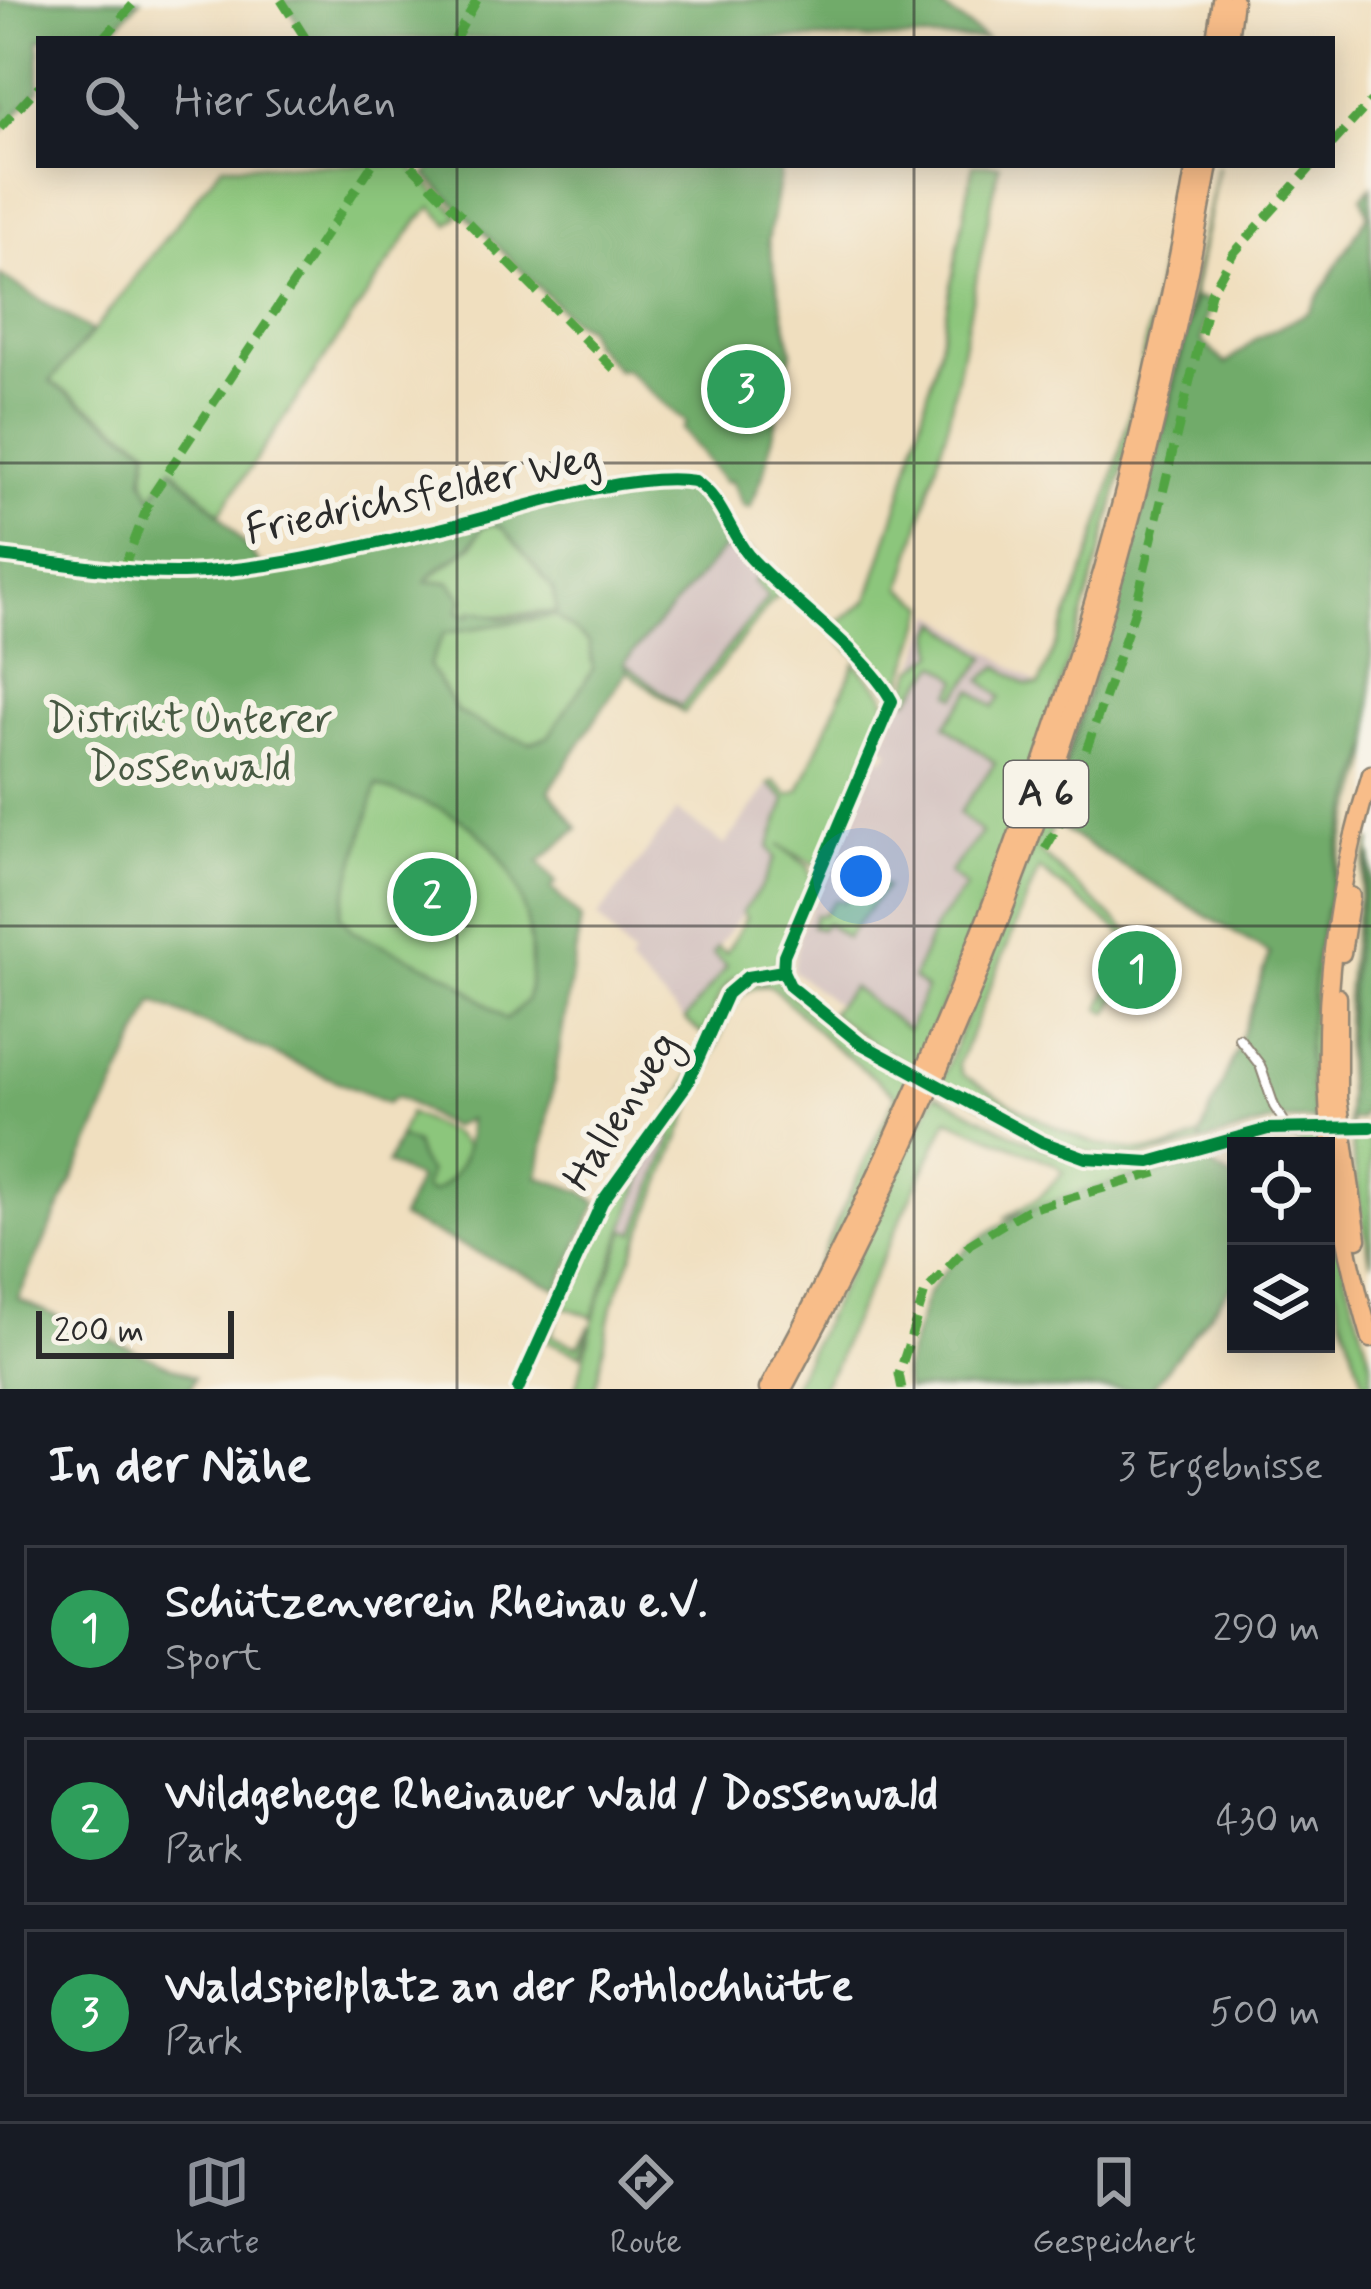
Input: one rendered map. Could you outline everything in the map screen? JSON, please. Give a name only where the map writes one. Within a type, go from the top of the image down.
[{"type":"highway","points":[[1215,36],[1221,0]]},
{"type":"highway","points":[[1229,36],[1234,0]]},
{"type":"highway","name":"A 6","points":[[768,1389],[911,1100],[1039,776],[1131,466],[1195,168]]},
{"type":"highway","name":"A 6","points":[[783,1389],[847,1268],[934,1082],[1051,781],[1138,490],[1171,356],[1208,168]]},
{"type":"highway","points":[[1371,774],[1335,920],[1324,1044],[1335,1176],[1371,1339]]},
{"type":"highway","points":[[1371,813],[1343,939],[1336,1046],[1346,1171],[1371,1297]]},
{"type":"street","name":"Friedrichsfelder Weg","points":[[0,556],[142,571],[224,570],[437,529],[559,497],[656,480],[695,481],[715,500],[747,554],[892,701],[784,955],[783,971]]},
{"type":"street","points":[[783,971],[790,986],[826,1017],[905,1069],[1042,1142],[1102,1161],[1150,1162],[1287,1126],[1371,1127]]},
{"type":"street","name":"Hallenweg","points":[[518,1389],[602,1202],[687,1084],[727,994],[747,977],[783,971]]},
{"type":"street","points":[[1239,1038],[1260,1065],[1287,1126]]},
{"type":"shaded area","points":[[726,546],[775,588],[681,708],[624,663]]},
{"type":"shaded area","points":[[934,613],[1039,685],[909,1048],[836,1004],[793,971],[799,934],[877,757],[884,758],[889,752],[882,745],[902,705]]},
{"type":"shaded area","points":[[769,784],[786,799],[787,807],[773,833],[775,858],[762,886],[713,953],[727,965],[684,1019],[629,964],[633,958],[598,917],[677,811],[725,845]]},
{"type":"shaded area","points":[[668,1118],[672,1138],[635,1233],[623,1229],[661,1127]]},
{"type":"green space","points":[[0,0],[140,0],[108,36],[36,36],[36,93],[0,132],[0,112],[5,107],[0,99]]},
{"type":"green space","points":[[283,0],[932,0],[982,36],[306,36]]},
{"type":"green space","points":[[220,168],[412,168],[459,215],[449,225],[432,207],[418,220],[220,513],[173,468],[152,498],[144,479],[149,448],[50,381]]},
{"type":"green space","points":[[432,168],[781,168],[768,241],[792,352],[765,470],[750,508],[743,506],[731,481],[724,482],[682,429],[686,423],[625,369],[618,370],[592,343],[586,327],[572,321],[426,175]]},
{"type":"green space","points":[[972,168],[998,168],[947,427],[902,588],[928,606],[898,696],[748,549],[831,627],[868,600],[939,350]]},
{"type":"green space","points":[[1180,168],[1188,168],[1117,492],[1087,599],[1008,836],[917,1069],[830,1013],[852,987],[908,1030],[926,989],[913,978],[935,926],[966,887],[949,873],[982,833],[959,813],[995,763],[945,725],[972,690],[994,707],[1001,697],[981,680],[999,666],[1026,685],[1039,685],[1097,532],[1138,376]]},
{"type":"green space","points":[[1217,168],[1186,329],[1147,490],[1102,650],[1051,809],[1055,822],[1041,853],[1162,962],[1142,997],[1123,986],[1109,1013],[1100,1008],[1130,940],[1039,869],[958,1065],[963,1075],[1085,1140],[1138,1151],[1169,1148],[1200,1136],[1201,1143],[1160,1153],[1109,1156],[1034,1133],[941,1082],[1055,790],[1098,659],[1167,403]]},
{"type":"green space","points":[[1371,187],[1371,743],[1340,842],[1315,964],[1307,1052],[1315,1120],[1278,1120],[1201,1143],[1270,954],[1071,835],[1055,822],[1051,809],[1130,556],[1195,298],[1210,301],[1202,341],[1226,364],[1256,339],[1309,312],[1368,214],[1362,197]]},
{"type":"green space","name":"Distrikt Unterer Dossenwald","points":[[0,275],[92,331],[50,382],[148,449],[143,479],[152,497],[172,468],[220,515],[262,567],[657,482],[683,484],[704,493],[726,546],[624,663],[627,671],[549,791],[578,828],[539,862],[556,883],[551,888],[581,919],[538,1177],[583,1192],[597,1203],[558,1289],[401,1218],[418,1179],[387,1164],[399,1137],[415,1144],[429,1173],[424,1189],[433,1193],[462,1161],[468,1119],[452,1127],[403,1099],[395,1097],[387,1103],[154,1002],[18,1299],[195,1377],[190,1389],[0,1389]],"holes":[[[482,527],[503,528],[553,589],[557,612],[502,618],[471,611],[470,616],[458,612],[463,599],[450,582],[425,582],[469,547]],[[555,616],[589,642],[593,669],[548,737],[530,743],[457,711],[429,666],[444,633]],[[377,785],[444,811],[484,838],[512,878],[528,925],[527,1000],[506,1020],[454,978],[352,931],[340,915]]]},
{"type":"green space","points":[[494,523],[503,527],[553,589],[557,612],[457,613],[450,582],[424,582],[473,545],[482,527]]},
{"type":"green space","points":[[730,541],[781,590],[684,713],[627,671],[624,663],[681,707],[768,597],[754,581],[761,575],[726,546]]},
{"type":"green space","points":[[555,616],[589,642],[594,669],[548,737],[530,743],[457,711],[429,666],[443,633]]},
{"type":"green space","points":[[939,622],[986,657],[956,697],[951,693],[959,680],[938,664],[908,700],[905,694],[914,669],[936,654],[933,633]]},
{"type":"green space","points":[[855,663],[884,694],[887,707],[822,863],[814,864],[778,845],[808,866],[813,884],[776,965],[732,980],[703,1035],[685,1019],[727,966],[713,953],[717,947],[726,953],[746,918],[742,912],[775,858],[769,847],[786,800],[769,784],[774,781],[789,795],[799,791]]},
{"type":"green space","points":[[1371,743],[1342,850],[1323,960],[1317,1034],[1322,1137],[1292,1137],[1297,1131],[1316,1131],[1307,1049],[1311,974],[1348,815]]},
{"type":"green space","points":[[376,785],[464,822],[484,838],[512,878],[528,925],[530,975],[527,1000],[506,1020],[454,978],[352,931],[339,915]]},
{"type":"green space","points":[[1371,840],[1360,903],[1371,894],[1371,1065],[1346,1057],[1351,949]]},
{"type":"green space","points":[[1371,854],[1371,925],[1360,1037],[1366,1076],[1371,1072],[1371,1097],[1360,1119],[1348,1120],[1351,986]]},
{"type":"green space","points":[[862,869],[886,887],[846,938],[827,923],[820,929],[812,926],[815,915],[823,915],[835,900],[844,902],[850,894],[845,886]]},
{"type":"green space","points":[[771,974],[814,1017],[911,1080],[859,1195],[760,1389],[753,1389],[896,1095],[829,1042],[771,986],[746,992],[729,1014],[612,1306],[595,1389],[576,1389],[598,1303],[626,1230],[635,1233],[672,1139],[668,1118],[724,1007],[746,981],[765,983],[759,975]]},
{"type":"green space","points":[[936,1093],[1052,1151],[1113,1167],[1178,1162],[1227,1146],[1227,1153],[1115,1182],[1004,1218],[1039,1197],[1063,1172],[1055,1164],[948,1119],[838,1360],[820,1389],[791,1389]]},
{"type":"green space","points":[[409,1113],[454,1135],[469,1149],[451,1182],[433,1193],[424,1189],[415,1144],[399,1137]]},
{"type":"green space","points":[[661,1127],[592,1317],[562,1306],[551,1335],[578,1346],[590,1325],[581,1355],[544,1340],[607,1200]]},
{"type":"green space","points":[[1351,1131],[1366,1132],[1371,1148],[1371,1264],[1361,1208]]},
{"type":"green space","points":[[1205,1162],[1227,1175],[1227,1292],[1151,1389],[906,1389],[905,1366],[927,1296],[953,1261],[1016,1217],[1091,1189]]},
{"type":"green space","points":[[1335,1217],[1371,1362],[1371,1389],[1366,1389],[1337,1299]]},
{"type":"marked path","points":[[106,36],[137,0]]},
{"type":"marked path","points":[[281,0],[304,36]]},
{"type":"marked path","points":[[457,36],[477,0]]},
{"type":"marked path","points":[[0,128],[36,89]]},
{"type":"marked path","points":[[1335,141],[1371,101]]},
{"type":"marked path","points":[[123,570],[151,497],[370,168]]},
{"type":"marked path","points":[[414,168],[617,372]]},
{"type":"marked path","points":[[1045,849],[1061,822],[1134,613],[1211,293],[1233,254],[1310,168]]},
{"type":"marked path","points":[[902,1389],[899,1374],[925,1292],[970,1244],[1027,1210],[1160,1172]]},
{"type":"cycle path","points":[[0,556],[137,572],[246,568],[435,530],[601,487],[667,479],[695,481],[719,506],[749,556],[846,645],[892,701],[784,955],[783,971],[790,986],[860,1043],[1042,1142],[1086,1158],[1150,1162],[1268,1129],[1371,1127]]},
{"type":"cycle path","points":[[518,1389],[602,1202],[687,1084],[727,994],[747,977],[783,971]]},
{"type":"place","name":"Waldspielplatz an der Rothlochhütte","points":[[746,389]]},
{"type":"place","name":"Wildgehege Rheinauer Wald / Dossenwald","points":[[432,897]]},
{"type":"place","name":"Schützenverein Rheinau e.V.","points":[[1137,970]]}]
